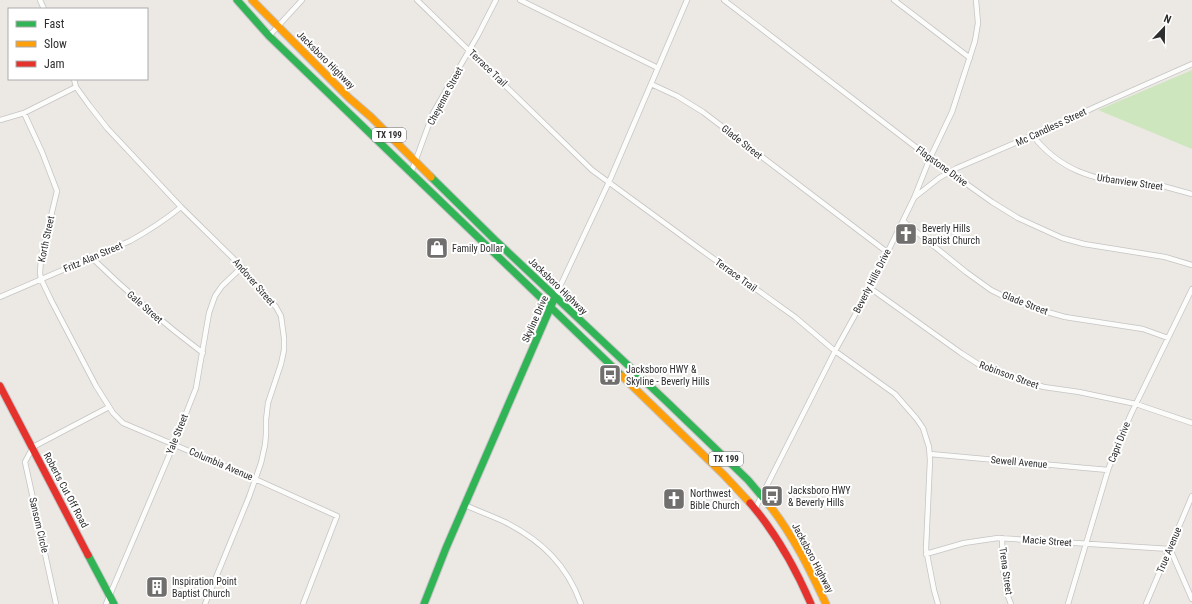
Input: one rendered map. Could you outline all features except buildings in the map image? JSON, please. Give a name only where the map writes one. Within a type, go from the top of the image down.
[{"type":"main road","name":"Jacksboro Highway","points":[[237,0],[269,36],[718,468],[771,529],[784,550],[811,604]]},
{"type":"main road","name":"Jacksboro Highway","points":[[252,0],[357,105],[555,297],[666,401],[762,496],[784,524],[806,561],[826,604]]},
{"type":"main road","points":[[349,113],[357,105]]},
{"type":"main road","name":"Skyline Drive","points":[[424,604],[555,297]]},
{"type":"main road","name":"Roberts Cut Off Road","points":[[0,386],[114,604]]},
{"type":"main road","points":[[656,410],[666,401]]},
{"type":"street","points":[[269,36],[302,0]]},
{"type":"street","name":"Terrace Trail","points":[[418,0],[592,170],[795,317],[835,352],[895,394],[916,418],[923,428],[930,454],[926,554],[938,604]]},
{"type":"street","name":"Cheyenne Street","points":[[411,173],[433,113],[496,0]]},
{"type":"street","points":[[520,0],[658,68]]},
{"type":"street","name":"Skyline Drive","points":[[555,297],[609,182],[687,0]]},
{"type":"street","name":"Flagstone Drive","points":[[724,0],[930,158],[992,202],[1018,218],[1062,238],[1084,244],[1165,258],[1192,265]]},
{"type":"street","points":[[894,0],[970,58]]},
{"type":"street","name":"Beverly Hills Drive","points":[[755,509],[835,352],[870,288],[914,198],[930,158],[952,112],[975,41],[978,23],[976,0]]},
{"type":"street","name":"Mc Candless Street","points":[[914,198],[939,178],[950,172],[1192,64]]},
{"type":"street","name":"Andover Street","points":[[74,80],[76,86],[107,128],[181,207],[242,267],[276,307],[281,316],[284,350],[268,403],[265,445],[249,497],[205,604]]},
{"type":"street","name":"Glade Street","points":[[651,84],[703,112],[887,252]]},
{"type":"street","points":[[0,120],[24,112],[76,86]]},
{"type":"street","name":"Korth Street","points":[[24,112],[57,191],[41,258],[41,279],[50,300],[108,406]]},
{"type":"street","name":"Urbanview Street","points":[[1032,136],[1047,152],[1066,165],[1090,176],[1120,182],[1158,185],[1192,194]]},
{"type":"street","name":"Fritz Alan Street","points":[[0,297],[130,242],[181,207]]},
{"type":"street","name":"Glade Street","points":[[903,221],[966,272],[991,290],[1001,295],[1033,308],[1065,317],[1143,329],[1168,338]]},
{"type":"street","name":"Gale Street","points":[[92,257],[122,287],[166,325],[203,353]]},
{"type":"street","name":"Yale Street","points":[[106,604],[174,444],[196,388],[210,313],[215,296],[222,286],[242,267]]},
{"type":"street","name":"Robinson Street","points":[[870,288],[978,364],[1013,378],[1044,387],[1079,392],[1136,404],[1192,423]]},
{"type":"street","name":"Capri Drive","points":[[1068,604],[1076,582],[1108,470],[1117,446],[1192,289]]},
{"type":"street","points":[[33,448],[108,406]]},
{"type":"street","name":"Columbia Avenue","points":[[108,406],[116,417],[124,423],[337,516],[302,604]]},
{"type":"street","name":"Sansom Circle","points":[[33,448],[24,462],[56,604]]},
{"type":"street","name":"Sewell Avenue","points":[[930,454],[1108,470]]},
{"type":"street","name":"True Avenue","points":[[1146,604],[1192,496]]},
{"type":"street","points":[[465,505],[504,522],[546,548],[567,574],[576,589],[581,604]]},
{"type":"street","name":"Macie Street","points":[[926,554],[964,543],[998,538],[1170,549]]},
{"type":"street","name":"Trena Street","points":[[1002,538],[1003,564],[1011,604]]},
{"type":"street","points":[[1170,549],[1190,591],[1192,599]]},
{"type":"green space","points":[[1192,70],[1192,149],[1098,110]]},
{"type":"traffic: fast","points":[[237,0],[269,36],[622,376]]},
{"type":"traffic: fast","points":[[431,177],[495,240],[748,480],[770,506]]},
{"type":"traffic: fast","points":[[424,604],[446,548],[555,297]]},
{"type":"traffic: fast","points":[[88,555],[114,604]]},
{"type":"traffic: slow","points":[[252,0],[349,98],[371,117],[431,177]]},
{"type":"traffic: slow","points":[[622,376],[724,475],[750,503]]},
{"type":"traffic: slow","points":[[770,506],[794,541],[826,604]]},
{"type":"traffic: jam","points":[[0,386],[88,555]]},
{"type":"traffic: jam","points":[[750,503],[777,538],[811,604]]},
{"type":"place","name":"Beverly Hills Baptist Church","points":[[906,234]]},
{"type":"place","name":"Family Dollar","points":[[437,248]]},
{"type":"place","name":"Jacksboro HWY & Skyline - Beverly Hills","points":[[610,375]]},
{"type":"place","name":"Jacksboro HWY & Beverly Hills","points":[[772,496]]},
{"type":"place","name":"Northwest Bible Church","points":[[674,499]]},
{"type":"place","name":"Inspiration Point Baptist Church","points":[[157,587]]}]
